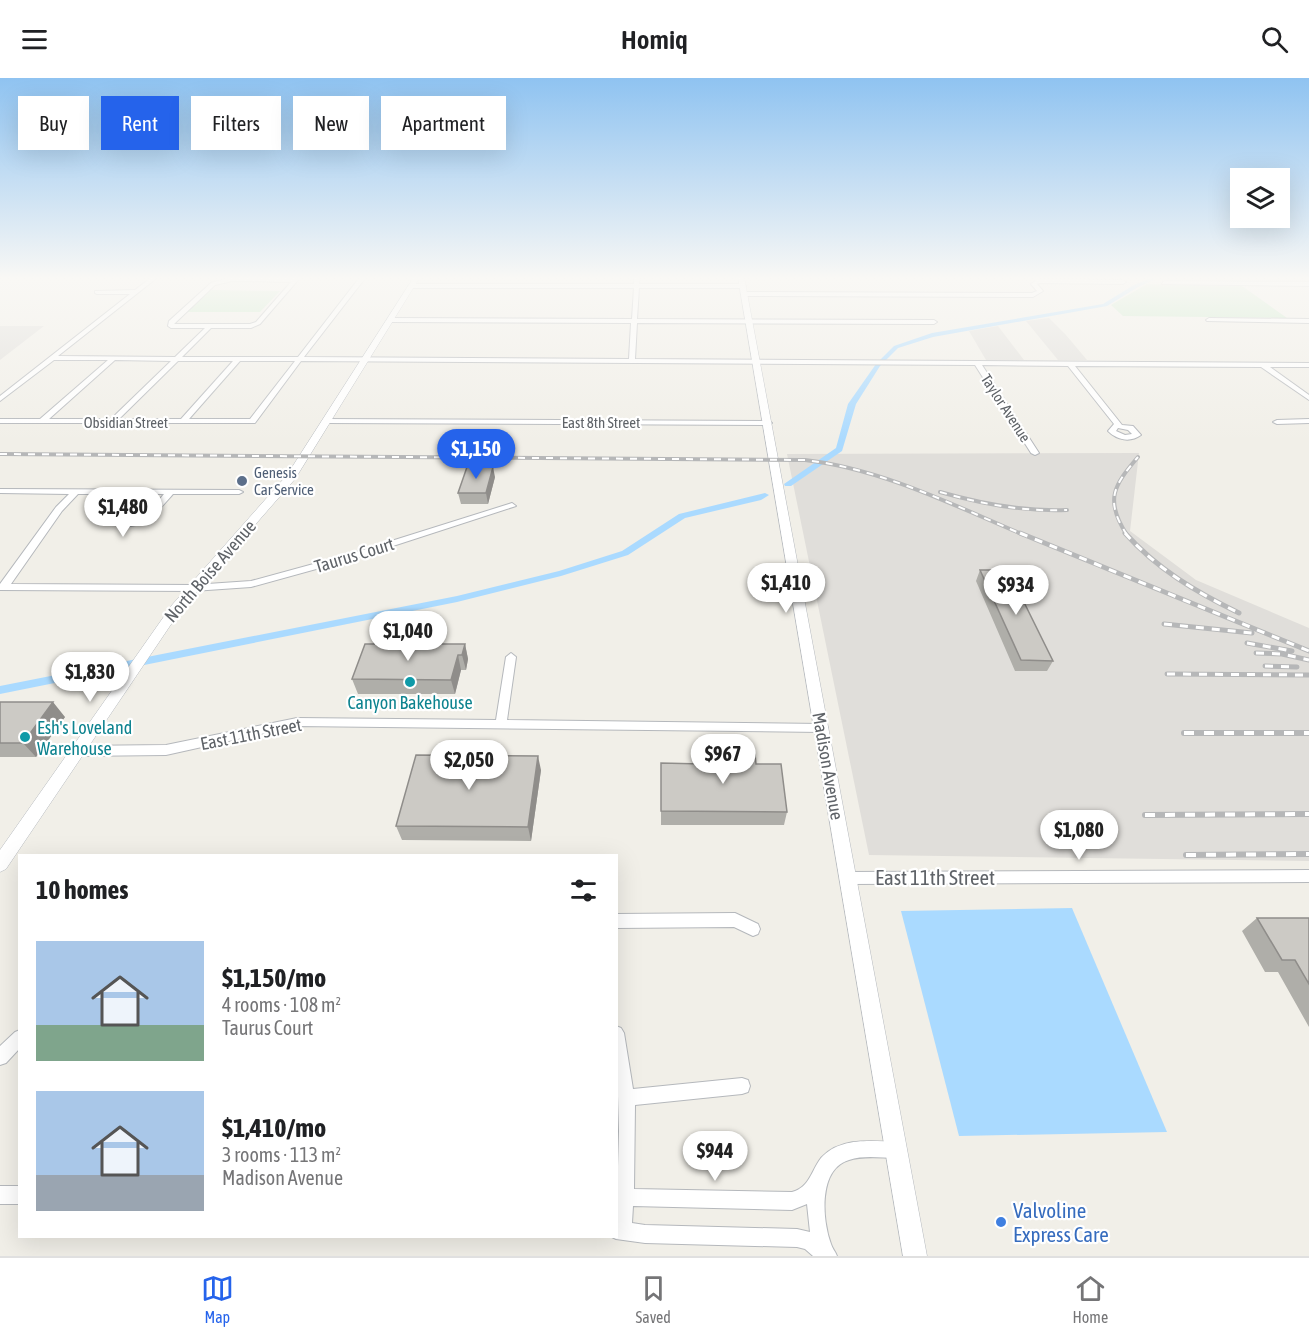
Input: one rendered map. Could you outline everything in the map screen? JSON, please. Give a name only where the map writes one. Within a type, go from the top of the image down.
[{"type":"main road","name":"North Boise Avenue","points":[[0,864],[144,651],[193,588],[280,490],[327,421],[383,332]]},
{"type":"main road","name":"Madison Avenue","points":[[751,332],[915,1256]]},
{"type":"street","points":[[0,399],[85,332]]},
{"type":"street","points":[[112,422],[204,332]]},
{"type":"street","points":[[300,359],[321,332]]},
{"type":"street","points":[[633,361],[634,332]]},
{"type":"street","points":[[52,358],[1309,365]]},
{"type":"street","points":[[42,421],[114,358]]},
{"type":"street","points":[[182,422],[238,359]]},
{"type":"street","name":"Obsidian Street","points":[[0,421],[252,421],[300,359]]},
{"type":"street","name":"Taylor Avenue","points":[[977,363],[1035,453]]},
{"type":"street","points":[[1069,363],[1119,426]]},
{"type":"street","points":[[1263,365],[1309,398]]},
{"type":"street","name":"East 8th Street","points":[[327,421],[768,423]]},
{"type":"street","points":[[1277,422],[1309,421]]},
{"type":"street","points":[[0,491],[239,492]]},
{"type":"street","points":[[3,586],[59,509],[75,492]]},
{"type":"street","points":[[144,492],[121,518],[121,524],[130,526],[141,523],[170,492]]},
{"type":"street","name":"Taurus Court","points":[[193,588],[225,587],[273,579],[512,506]]},
{"type":"street","points":[[3,586],[193,588]]},
{"type":"street","points":[[501,724],[511,657]]},
{"type":"street","name":"East 11th Street","points":[[77,751],[166,750],[297,722],[822,728]]},
{"type":"street","name":"East 11th Street","points":[[848,878],[1309,876]]},
{"type":"street","points":[[618,921],[735,920],[753,928]]},
{"type":"street","points":[[0,1057],[18,1039]]},
{"type":"street","points":[[618,1044],[627,1098],[619,1230],[797,1238],[809,1241],[826,1253]]},
{"type":"street","points":[[627,1098],[742,1086]]},
{"type":"street","points":[[826,1253],[815,1207],[823,1171],[839,1154],[864,1150],[896,1150]]},
{"type":"street","points":[[621,1197],[792,1201],[810,1194],[819,1182]]},
{"type":"street","points":[[0,1195],[18,1195]]},
{"type":"shaded area","points":[[0,332],[36,332],[0,360]]},
{"type":"shaded area","points":[[970,332],[1003,332],[1024,360],[986,360]]},
{"type":"shaded area","points":[[1035,332],[1063,332],[1087,360],[1058,360]]},
{"type":"shaded area","points":[[1139,453],[1130,531],[1196,580],[1309,628],[1309,861],[869,855],[787,454]]},
{"type":"water","points":[[1072,908],[1167,1132],[959,1136],[901,911]]},
{"type":"building","points":[[467,467],[493,467],[486,493],[458,493]]},
{"type":"building","points":[[980,570],[1008,570],[1053,661],[1021,660]]},
{"type":"building","points":[[365,644],[465,644],[462,655],[458,655],[451,680],[352,679]]},
{"type":"building","points":[[0,702],[53,702],[23,743],[0,743]]},
{"type":"building","points":[[702,754],[755,754],[756,764],[781,764],[787,812],[661,811],[661,763],[702,764]]},
{"type":"building","points":[[416,755],[538,756],[528,827],[396,826]]},
{"type":"building","points":[[1257,918],[1309,918],[1309,984],[1295,960],[1282,960]]},
{"type":"waterway","points":[[788,484],[839,449],[852,404],[878,365],[896,347],[932,335],[949,332]]},
{"type":"waterway","points":[[0,690],[457,599],[561,573],[625,553],[682,516],[765,495]]},
{"type":"railway","points":[[0,454],[805,460],[862,471],[889,480],[944,500],[1024,535]]},
{"type":"railway","points":[[1127,535],[1116,512],[1115,493],[1123,476],[1138,457]]},
{"type":"railway","points":[[940,492],[1003,506],[1034,510],[1067,510]]},
{"type":"railway","points":[[1020,533],[1309,651]]},
{"type":"railway","points":[[1125,533],[1150,558],[1178,579],[1239,613]]},
{"type":"railway","points":[[1164,624],[1252,633]]},
{"type":"railway","points":[[1247,643],[1292,651]]},
{"type":"railway","points":[[1256,653],[1282,654],[1309,660]]},
{"type":"railway","points":[[1265,666],[1297,667]]},
{"type":"railway","points":[[1167,674],[1309,675]]},
{"type":"railway","points":[[1184,733],[1309,733]]},
{"type":"railway","points":[[1145,815],[1309,814]]},
{"type":"railway","points":[[1186,855],[1309,854]]},
{"type":"place","name":"Genesis Car Service","points":[[242,481]]},
{"type":"place","name":"Canyon Bakehouse","points":[[410,682]]},
{"type":"place","name":"Esh's Loveland Warehouse","points":[[25,737]]},
{"type":"place","name":"Valvoline Express Care","points":[[1001,1222]]}]
